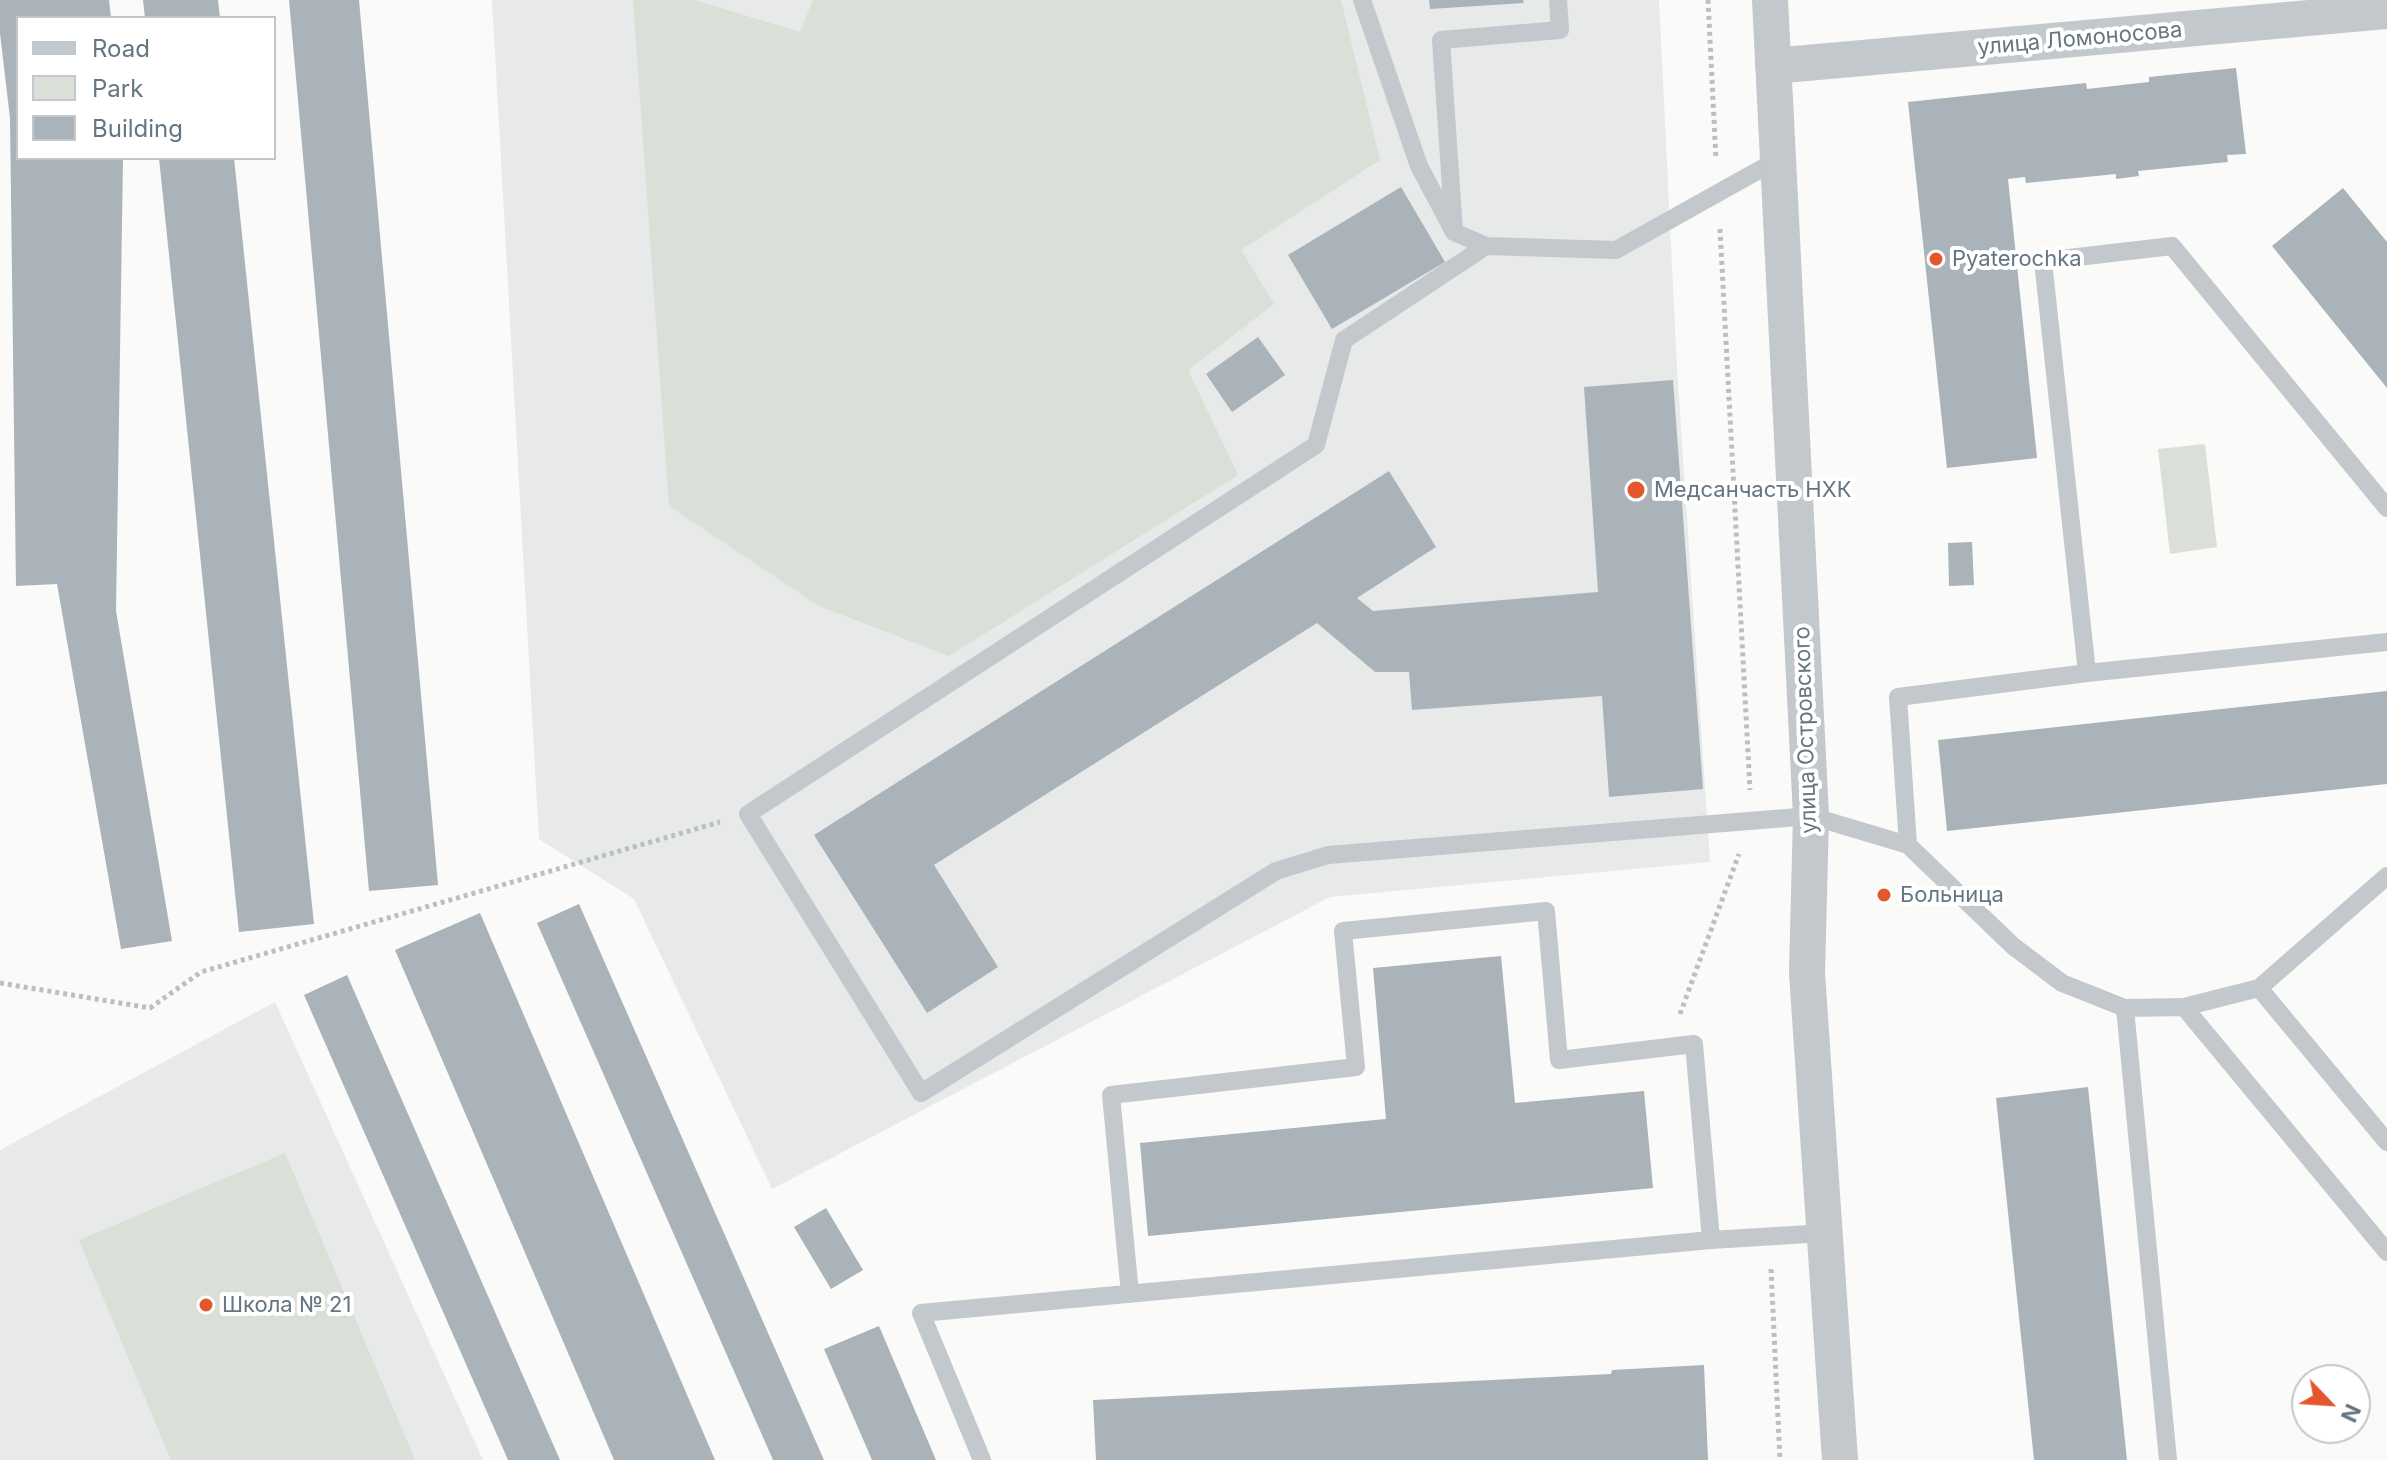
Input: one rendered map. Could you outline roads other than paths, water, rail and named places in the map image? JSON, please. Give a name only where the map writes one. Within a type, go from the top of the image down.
[{"type":"street","name":"улица Островского","points":[[1770,0],[1811,816],[1807,973],[1840,1460]]},
{"type":"street","name":"улица Ломоносова","points":[[1773,66],[2387,11]]},
{"type":"lane","points":[[1362,0],[1419,166],[1454,232],[1486,246],[1616,250],[1777,160]]},
{"type":"lane","points":[[1454,232],[1441,40],[1560,30],[1558,0]]},
{"type":"lane","points":[[1486,246],[1344,340],[1316,445],[748,814],[921,1093],[1276,871],[1328,855],[1811,816],[1908,845],[2013,946],[2037,965],[2062,983],[2125,1008],[2184,1007],[2259,988],[2387,876]]},
{"type":"lane","points":[[2087,673],[2043,261],[2172,246],[2387,508]]},
{"type":"lane","points":[[1908,845],[1898,697],[2087,673],[2387,642]]},
{"type":"lane","points":[[1130,1294],[1111,1095],[1356,1067],[1343,931],[1546,911],[1559,1060],[1694,1044],[1711,1240]]},
{"type":"lane","points":[[2259,988],[2387,1142]]},
{"type":"lane","points":[[2184,1007],[2387,1252]]},
{"type":"lane","points":[[2125,1008],[2168,1460]]},
{"type":"lane","points":[[982,1460],[921,1313],[1711,1240],[1825,1233]]},
{"type":"place","name":"Pyaterochka","points":[[1936,259]]},
{"type":"place","name":"Медсанчасть НХК","points":[[1636,490]]},
{"type":"place","name":"Больница","points":[[1884,895]]},
{"type":"place","name":"Школа № 21","points":[[206,1305]]}]
